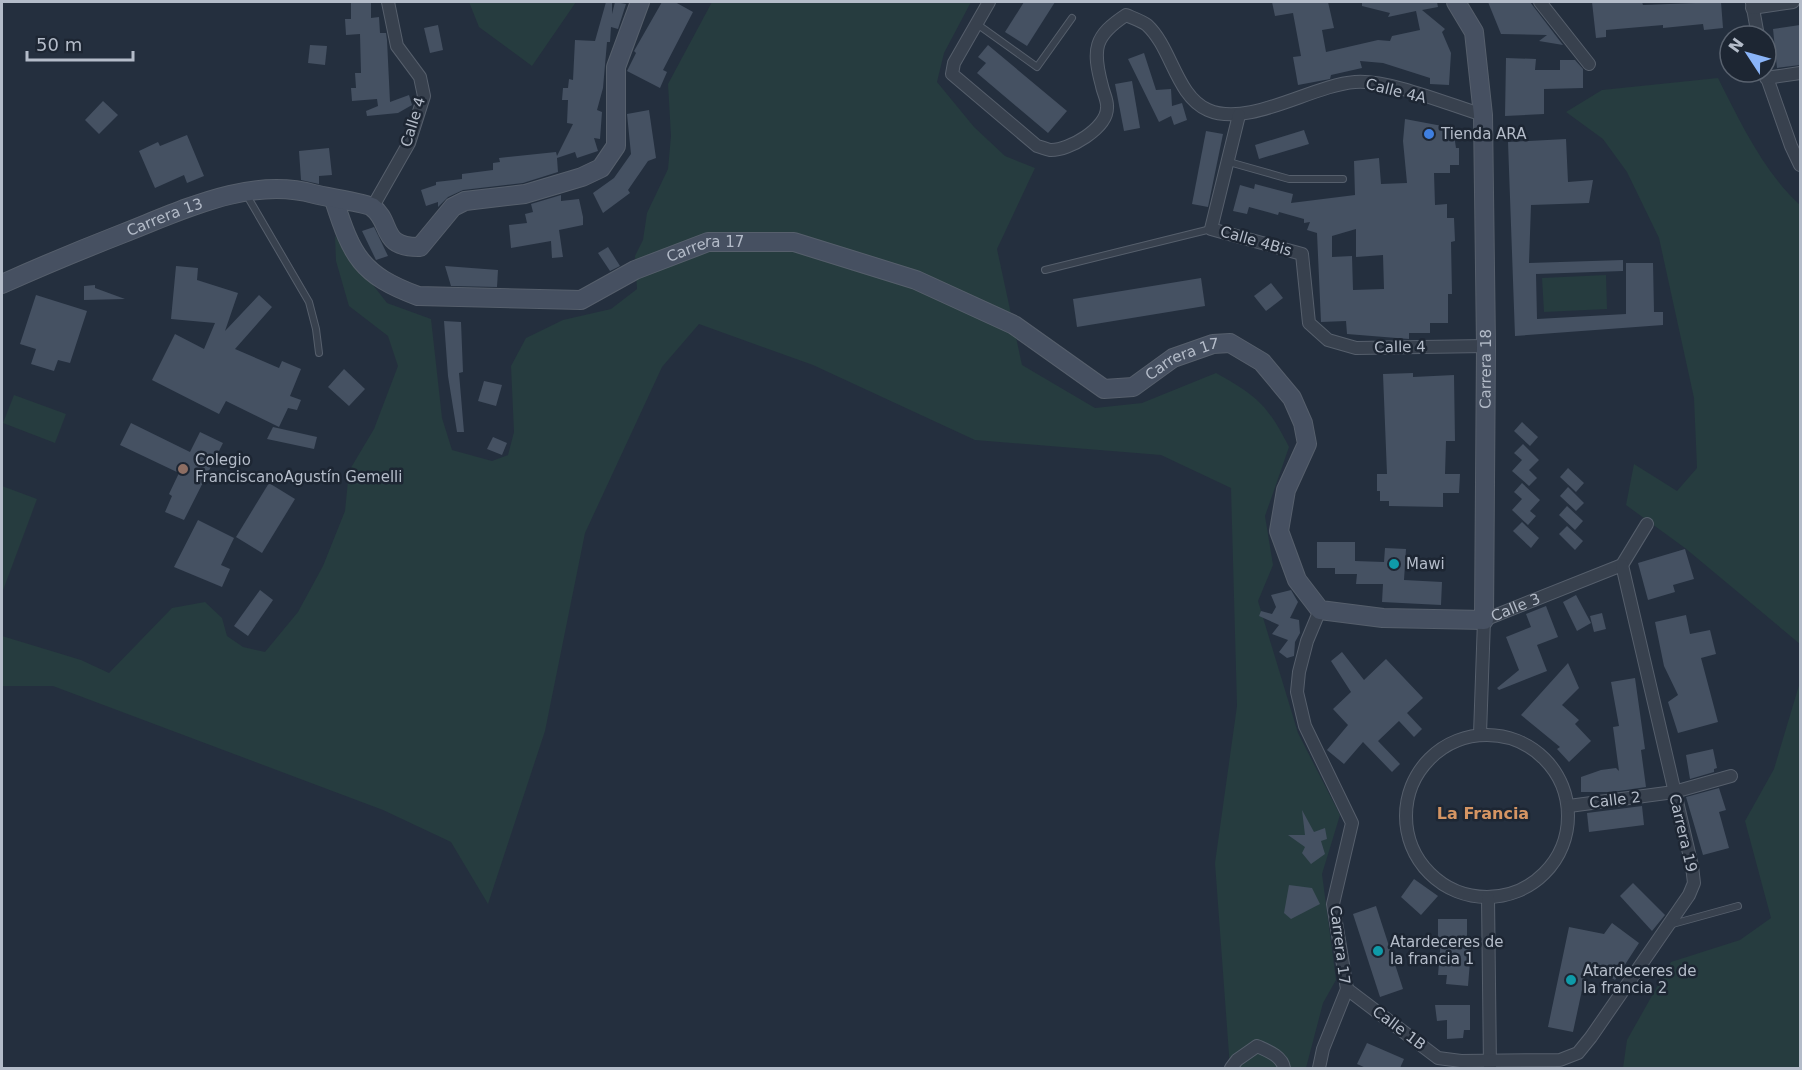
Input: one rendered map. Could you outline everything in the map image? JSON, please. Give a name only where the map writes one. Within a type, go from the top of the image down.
[{"type":"street","name":"Calle 4","points":[[372,208],[409,143],[424,96],[420,77],[397,46],[388,2]]},
{"type":"street","points":[[372,208],[387,235],[405,247],[420,247],[453,207],[459,204],[525,194],[582,177],[601,168],[616,146],[616,68],[640,2]]},
{"type":"street","points":[[989,2],[954,63],[952,74],[1037,146],[1050,150],[1067,146],[1095,129],[1104,120],[1107,108],[1096,59],[1097,45],[1108,27],[1126,15],[1146,25],[1198,104],[1210,111],[1239,115],[1211,229]]},
{"type":"street","points":[[1540,2],[1589,64]]},
{"type":"street","points":[[1756,24],[1752,5],[1793,2]]},
{"type":"street","name":"Carrera 18","points":[[1458,4],[1474,32],[1483,115],[1486,346],[1484,620],[1480,734]]},
{"type":"street","points":[[1778,74],[1800,73]]},
{"type":"street","name":"Calle 4A","points":[[1239,115],[1353,82],[1374,82],[1483,115]]},
{"type":"street","points":[[1770,84],[1796,146],[1800,165]]},
{"type":"street","name":"Carrera 13","points":[[2,284],[206,201],[288,188],[372,208]]},
{"type":"street","name":"Carrera 17","points":[[333,200],[346,237],[358,260],[375,275],[395,287],[418,296],[581,300],[635,270],[708,242],[794,242],[916,280],[1014,326],[1104,389],[1133,387],[1173,358],[1213,344],[1230,343],[1248,352],[1268,369],[1292,398],[1303,423],[1308,444],[1286,490],[1279,531],[1297,580],[1320,610],[1307,641],[1299,672],[1298,692],[1305,726],[1352,823],[1333,904],[1347,989],[1323,1049],[1319,1068]]},
{"type":"street","name":"Calle 4Bis","points":[[1211,229],[1302,254],[1309,323],[1318,331]]},
{"type":"street","name":"Calle 4","points":[[1318,331],[1328,340],[1356,348],[1486,346]]},
{"type":"street","points":[[1622,565],[1647,524]]},
{"type":"street","name":"Calle 3","points":[[1320,610],[1383,618],[1484,620],[1622,565]]},
{"type":"street","name":"Carrera 19","points":[[1490,1065],[1560,1060],[1578,1053],[1668,926],[1695,883],[1622,565]]},
{"type":"street","points":[[1480,734],[1508,736],[1538,751],[1558,774],[1569,806],[1566,838],[1553,865],[1520,891],[1488,898],[1454,892],[1430,875],[1410,845],[1405,807],[1419,770],[1449,742],[1480,734]]},
{"type":"street","name":"Calle 2","points":[[1569,806],[1674,792],[1731,776]]},
{"type":"street","points":[[1488,898],[1490,1065]]},
{"type":"street","name":"Calle 1B","points":[[1347,989],[1438,1058],[1490,1065]]},
{"type":"street","points":[[1232,1068],[1237,1060],[1257,1046],[1274,1054],[1284,1068]]},
{"type":"lane","points":[[977,24],[1037,68],[1072,18]]},
{"type":"lane","points":[[1228,162],[1289,179],[1343,179]]},
{"type":"lane","points":[[246,193],[309,302],[319,353]]},
{"type":"lane","points":[[1046,270],[1211,229]]},
{"type":"lane","points":[[1668,926],[1738,906]]},
{"type":"green space","points":[[469,2],[576,2],[532,66],[479,27]]},
{"type":"green space","points":[[712,2],[971,2],[944,53],[937,82],[974,127],[1005,156],[1035,168],[997,249],[1022,365],[1095,408],[1142,403],[1216,373],[1242,388],[1260,403],[1281,432],[1289,447],[1265,516],[1273,565],[1258,601],[1298,733],[1340,815],[1322,874],[1336,980],[1323,1003],[1306,1068],[1230,1068],[1215,863],[1237,706],[1231,488],[1161,455],[975,440],[813,365],[699,324],[662,367],[585,533],[545,731],[488,904],[451,842],[383,810],[53,686],[2,686],[2,636],[81,660],[109,673],[172,608],[205,602],[222,618],[227,636],[243,647],[265,652],[298,612],[323,566],[345,511],[349,471],[374,429],[398,366],[388,336],[349,306],[336,261],[335,236],[387,303],[431,319],[442,418],[452,450],[492,461],[508,455],[514,432],[511,366],[526,338],[563,320],[611,309],[637,289],[635,256],[643,240],[647,213],[668,169],[671,136],[668,84]]},
{"type":"green space","points":[[1718,78],[1718,84],[1721,84],[1764,162],[1775,178],[1800,205],[1800,644],[1685,548],[1626,505],[1634,464],[1677,491],[1697,468],[1694,398],[1659,238],[1627,172],[1603,139],[1566,112],[1602,90]]},
{"type":"green space","points":[[1606,275],[1607,309],[1544,312],[1542,278]]},
{"type":"green space","points":[[14,395],[66,414],[55,443],[3,423]]},
{"type":"green space","points":[[2,486],[37,499],[2,593]]},
{"type":"green space","points":[[1800,682],[1800,1068],[1623,1068],[1627,1040],[1671,962],[1740,940],[1771,918],[1745,821],[1774,769]]},
{"type":"building","points":[[371,2],[371,18],[379,17],[380,33],[386,33],[390,102],[409,95],[412,105],[398,113],[367,116],[366,111],[378,106],[377,99],[352,101],[351,88],[356,88],[355,73],[361,73],[360,34],[346,35],[345,19],[351,19],[351,3]]},
{"type":"building","points":[[606,2],[612,2],[612,14],[615,2],[626,4],[618,29],[611,27],[610,42],[607,42],[603,88],[597,110],[602,112],[600,139],[594,138],[598,151],[577,158],[575,152],[557,158],[558,172],[523,183],[463,190],[448,197],[438,207],[438,202],[426,206],[421,190],[436,185],[436,182],[462,179],[462,174],[493,170],[493,163],[500,162],[499,158],[556,152],[557,156],[573,124],[567,123],[568,100],[562,100],[563,88],[568,88],[569,79],[573,80],[575,40],[595,41]]},
{"type":"building","points":[[662,2],[675,2],[693,12],[663,70],[667,72],[660,88],[627,71],[636,53],[634,51]]},
{"type":"building","points":[[1024,2],[1055,2],[1027,46],[1005,32]]},
{"type":"building","points":[[1272,2],[1328,2],[1334,28],[1322,30],[1326,52],[1378,40],[1390,41],[1392,36],[1420,30],[1416,11],[1388,17],[1390,13],[1362,6],[1362,2],[1437,2],[1438,7],[1422,10],[1445,29],[1442,32],[1451,53],[1449,85],[1430,84],[1430,78],[1383,63],[1360,61],[1362,68],[1331,75],[1330,79],[1298,85],[1293,57],[1301,56],[1293,13],[1275,16]]},
{"type":"building","points":[[1488,2],[1530,2],[1563,45],[1539,41],[1547,35],[1501,34]]},
{"type":"building","points":[[1592,2],[1642,2],[1643,5],[1721,2],[1723,24],[1718,24],[1718,29],[1704,30],[1703,24],[1663,28],[1663,25],[1606,30],[1606,37],[1596,38]]},
{"type":"building","points":[[438,25],[443,50],[430,53],[424,28]]},
{"type":"building","points":[[1800,25],[1800,65],[1778,68],[1778,28]]},
{"type":"building","points":[[310,45],[327,46],[325,65],[308,63]]},
{"type":"building","points":[[988,45],[1067,111],[1048,133],[977,73],[986,63],[978,57]]},
{"type":"building","points":[[1144,53],[1156,90],[1171,89],[1172,106],[1182,103],[1187,120],[1174,125],[1171,116],[1159,122],[1128,59]]},
{"type":"building","points":[[1506,58],[1536,59],[1535,70],[1560,70],[1560,60],[1575,60],[1583,69],[1583,88],[1544,89],[1544,114],[1505,116]]},
{"type":"building","points":[[1132,81],[1140,128],[1124,131],[1115,84]]},
{"type":"building","points":[[103,101],[118,115],[99,134],[85,120]]},
{"type":"building","points":[[649,110],[656,158],[648,161],[628,190],[630,193],[603,213],[593,193],[614,178],[631,154],[627,114]]},
{"type":"building","points":[[1405,119],[1453,128],[1456,148],[1459,148],[1459,165],[1450,165],[1450,173],[1434,173],[1435,205],[1447,204],[1447,218],[1454,218],[1455,241],[1451,242],[1452,294],[1448,294],[1448,323],[1430,323],[1430,333],[1409,333],[1409,339],[1347,334],[1346,321],[1321,322],[1317,233],[1307,230],[1310,222],[1304,223],[1304,219],[1249,207],[1247,214],[1233,211],[1240,185],[1254,189],[1255,184],[1293,194],[1291,203],[1355,195],[1354,161],[1379,158],[1381,184],[1407,183],[1403,141]],"holes":[[[1356,229],[1356,257],[1383,255],[1384,289],[1353,290],[1352,256],[1332,257],[1332,236]]]},
{"type":"building","points":[[1304,130],[1309,144],[1259,159],[1255,145]]},
{"type":"building","points":[[1206,131],[1223,134],[1208,207],[1192,204]]},
{"type":"building","points":[[187,135],[204,176],[187,183],[184,175],[155,188],[139,151],[158,142],[160,146]]},
{"type":"building","points":[[1566,139],[1568,182],[1593,180],[1589,203],[1531,205],[1529,263],[1623,260],[1623,271],[1536,274],[1537,319],[1626,314],[1626,263],[1653,263],[1654,312],[1663,312],[1663,325],[1515,336],[1508,142]]},
{"type":"building","points":[[329,148],[332,175],[319,176],[319,184],[301,180],[299,151]]},
{"type":"building","points":[[561,195],[561,201],[579,199],[583,217],[583,225],[559,230],[563,257],[552,258],[551,241],[511,248],[509,225],[527,223],[525,214],[533,212],[531,204]]},
{"type":"building","points":[[374,227],[388,256],[376,260],[362,231]]},
{"type":"building","points":[[608,247],[620,266],[610,271],[598,253]]},
{"type":"building","points":[[176,266],[198,268],[197,280],[238,293],[225,331],[259,295],[272,307],[235,349],[279,368],[282,361],[301,369],[290,396],[301,400],[297,410],[288,408],[279,427],[226,401],[219,414],[152,380],[175,334],[204,349],[215,323],[171,319]]},
{"type":"building","points":[[445,266],[498,270],[497,287],[451,286]]},
{"type":"building","points":[[1201,278],[1205,306],[1077,327],[1073,299]]},
{"type":"building","points":[[1271,283],[1283,298],[1266,311],[1254,296]]},
{"type":"building","points":[[95,285],[95,288],[125,299],[84,300],[84,286]]},
{"type":"building","points":[[36,295],[87,311],[70,363],[58,360],[54,371],[31,364],[36,349],[20,344]]},
{"type":"building","points":[[444,321],[461,322],[463,372],[459,373],[464,432],[457,432],[448,376]]},
{"type":"building","points":[[344,369],[365,389],[349,406],[328,387]]},
{"type":"building","points":[[1413,373],[1413,377],[1454,375],[1455,441],[1446,441],[1445,474],[1460,474],[1459,493],[1443,493],[1443,507],[1389,506],[1389,501],[1380,501],[1380,491],[1377,491],[1377,474],[1387,474],[1383,374]]},
{"type":"building","points":[[484,381],[502,385],[496,406],[478,401]]},
{"type":"building","points":[[1522,422],[1538,437],[1530,446],[1514,431]]},
{"type":"building","points":[[131,423],[190,452],[200,432],[223,443],[184,520],[165,512],[172,496],[169,494],[179,473],[120,445]]},
{"type":"building","points":[[273,427],[317,437],[314,449],[267,439]]},
{"type":"building","points":[[493,437],[507,443],[502,455],[487,449]]},
{"type":"building","points":[[1523,444],[1539,460],[1529,470],[1537,478],[1529,486],[1512,471],[1522,460],[1514,453]]},
{"type":"building","points":[[1568,468],[1584,483],[1576,492],[1560,477]]},
{"type":"building","points":[[269,483],[295,499],[262,553],[236,537]]},
{"type":"building","points":[[1522,483],[1540,500],[1530,511],[1536,516],[1528,525],[1512,510],[1522,499],[1514,492]]},
{"type":"building","points":[[1568,487],[1584,503],[1576,511],[1560,496]]},
{"type":"building","points":[[1567,506],[1583,521],[1575,530],[1559,515]]},
{"type":"building","points":[[198,520],[234,538],[221,565],[230,569],[222,587],[174,567]]},
{"type":"building","points":[[1522,522],[1539,538],[1531,548],[1513,531]]},
{"type":"building","points":[[1567,526],[1583,541],[1575,550],[1559,534]]},
{"type":"building","points":[[1317,542],[1355,542],[1355,561],[1384,562],[1385,548],[1406,549],[1404,580],[1442,582],[1441,605],[1382,602],[1383,584],[1356,584],[1357,574],[1335,574],[1335,568],[1317,568]]},
{"type":"building","points":[[1685,549],[1694,579],[1673,585],[1675,592],[1648,600],[1638,563]]},
{"type":"building","points":[[260,590],[273,600],[248,636],[234,626]]},
{"type":"building","points":[[1291,590],[1298,602],[1290,618],[1299,620],[1300,633],[1295,642],[1294,656],[1287,658],[1279,652],[1288,640],[1272,634],[1279,625],[1259,616],[1261,611],[1272,614],[1276,607],[1271,595]]},
{"type":"building","points":[[1576,595],[1591,623],[1577,631],[1563,602]]},
{"type":"building","points":[[1546,606],[1558,637],[1537,645],[1547,671],[1499,690],[1497,688],[1519,670],[1506,637],[1531,627],[1526,614]]},
{"type":"building","points":[[1602,613],[1606,629],[1594,632],[1590,616]]},
{"type":"building","points":[[1686,615],[1690,634],[1710,630],[1716,654],[1701,658],[1718,722],[1678,733],[1668,702],[1678,695],[1664,666],[1655,622]]},
{"type":"building","points":[[1342,652],[1364,680],[1386,659],[1423,698],[1407,713],[1422,729],[1414,737],[1399,721],[1378,741],[1400,764],[1392,772],[1363,742],[1344,764],[1327,750],[1348,725],[1333,709],[1351,692],[1331,661]]},
{"type":"building","points":[[1568,663],[1579,688],[1562,705],[1579,720],[1575,724],[1591,741],[1569,762],[1557,749],[1560,747],[1521,715]]},
{"type":"building","points":[[1635,678],[1645,749],[1641,750],[1646,787],[1612,792],[1581,792],[1581,777],[1601,770],[1616,768],[1619,771],[1613,727],[1619,726],[1611,682]]},
{"type":"building","points":[[1713,749],[1717,768],[1714,772],[1690,779],[1686,755]]},
{"type":"building","points":[[1719,788],[1726,810],[1719,812],[1729,848],[1703,855],[1686,797]]},
{"type":"building","points":[[1642,806],[1644,825],[1589,832],[1587,813]]},
{"type":"building","points":[[1302,810],[1314,832],[1325,828],[1327,839],[1321,841],[1325,854],[1311,864],[1302,853],[1305,847],[1288,835],[1305,835]]},
{"type":"building","points":[[1414,879],[1438,896],[1421,915],[1401,897]]},
{"type":"building","points":[[1633,883],[1665,915],[1652,931],[1620,896]]},
{"type":"building","points":[[1289,885],[1312,888],[1320,904],[1291,919],[1284,913]]},
{"type":"building","name":"Atardeceres de la francia 1","points":[[1376,906],[1403,989],[1380,997],[1353,914]]},
{"type":"building","points":[[1438,919],[1467,919],[1467,948],[1471,949],[1468,986],[1446,984],[1447,975],[1438,975],[1441,939],[1438,939]]},
{"type":"building","name":"Atardeceres de la francia 2","points":[[1612,923],[1639,943],[1615,980],[1588,962],[1573,1032],[1548,1027],[1569,927],[1604,934]]},
{"type":"building","points":[[1435,1005],[1470,1005],[1470,1030],[1464,1030],[1463,1038],[1447,1039],[1447,1020],[1437,1021]]},
{"type":"building","points":[[1367,1043],[1404,1059],[1400,1068],[1366,1068],[1357,1064]]},
{"type":"place","name":"Tienda ARA","points":[[1429,134]]},
{"type":"place","name":"Colegio FranciscanoAgustín Gemelli","points":[[183,469]]},
{"type":"place","name":"Mawi","points":[[1394,564]]},
{"type":"place","name":"Atardeceres de la francia 1","points":[[1378,951]]},
{"type":"place","name":"Atardeceres de la francia 2","points":[[1571,980]]},
{"type":"district","name":"La Francia","points":[[1483,813]]}]
